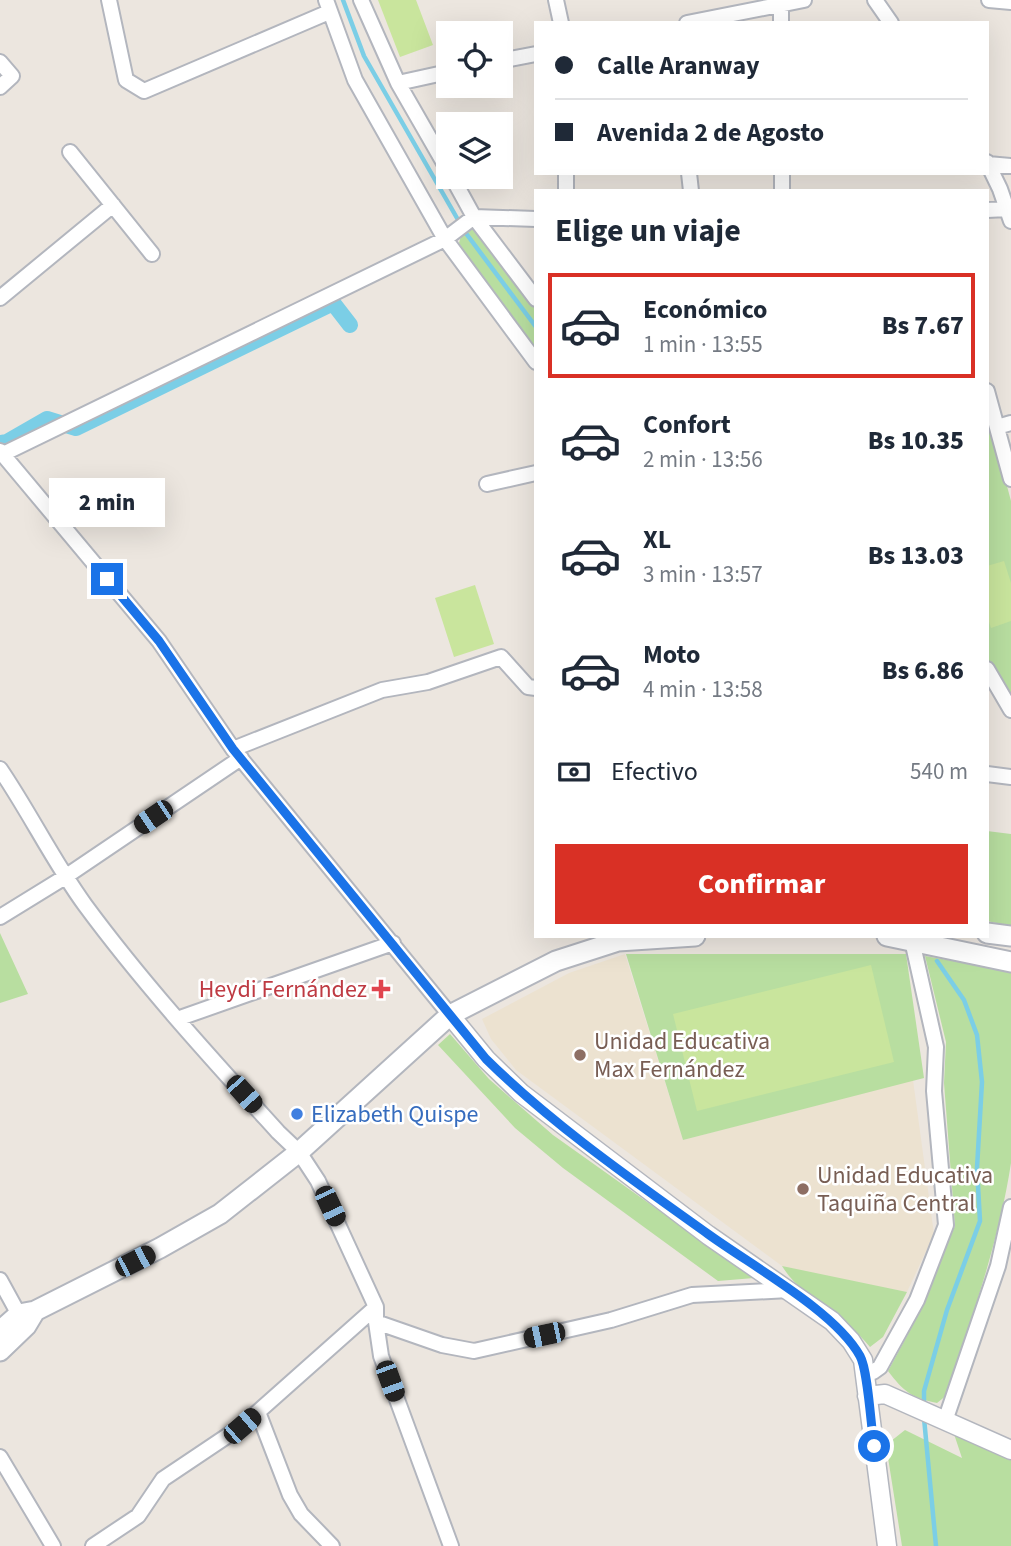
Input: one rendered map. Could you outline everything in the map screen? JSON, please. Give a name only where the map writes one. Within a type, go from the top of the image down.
[{"type":"main road","points":[[989,933],[1011,936]]},
{"type":"main road","points":[[0,1331],[220,1214],[299,1152],[450,1015],[569,957],[618,941],[664,938]]},
{"type":"main road","points":[[912,940],[1011,962]]},
{"type":"main road","points":[[0,1351],[27,1317]]},
{"type":"street","points":[[109,0],[125,80],[144,91],[328,6],[355,79],[445,239],[534,359]]},
{"type":"street","points":[[361,0],[398,83],[436,149]]},
{"type":"street","points":[[556,0],[561,21]]},
{"type":"street","points":[[696,21],[780,2],[804,0]]},
{"type":"street","points":[[875,0],[890,21]]},
{"type":"street","points":[[989,0],[1011,2]]},
{"type":"street","points":[[780,2],[781,21]]},
{"type":"street","points":[[513,58],[534,54]]},
{"type":"street","points":[[0,62],[12,76],[0,87]]},
{"type":"street","points":[[398,83],[436,75]]},
{"type":"street","points":[[70,152],[152,254]]},
{"type":"street","points":[[989,163],[1011,166]]},
{"type":"street","points":[[989,165],[1009,215]]},
{"type":"street","points":[[456,189],[466,223],[534,297]]},
{"type":"street","points":[[0,298],[113,205]]},
{"type":"street","points":[[989,210],[1009,215]]},
{"type":"street","points":[[534,219],[466,223],[445,239],[1,452],[159,641],[237,753],[486,1059],[521,1093],[698,1227],[832,1321],[850,1340],[863,1360],[887,1546]]},
{"type":"street","points":[[989,395],[1004,425],[1011,479]]},
{"type":"street","points":[[487,484],[534,473]]},
{"type":"street","points":[[0,916],[65,877],[237,753],[382,690],[428,682],[501,657],[528,687],[534,688]]},
{"type":"street","points":[[989,672],[1011,710]]},
{"type":"street","points":[[0,769],[27,808],[65,877],[151,991],[299,1152],[318,1181],[376,1314],[381,1356],[451,1546]]},
{"type":"street","points":[[989,774],[1011,777]]},
{"type":"street","points":[[864,1373],[873,1372],[880,1367],[917,1300],[946,1225],[934,1091],[936,1047],[912,940]]},
{"type":"street","points":[[177,1020],[393,943]]},
{"type":"street","points":[[931,1415],[1005,1268],[1011,1207]]},
{"type":"street","points":[[0,1280],[27,1317]]},
{"type":"street","points":[[376,1314],[442,1345],[474,1351],[611,1320],[692,1295],[789,1290]]},
{"type":"street","points":[[93,1546],[138,1516],[163,1479],[242,1426],[376,1314]]},
{"type":"street","points":[[867,1396],[885,1394],[1011,1450]]},
{"type":"street","points":[[258,1412],[290,1495],[301,1514],[332,1546]]},
{"type":"street","points":[[0,1457],[53,1546]]},
{"type":"shaded area","name":"Unidad Educativa Taquiña Central","points":[[625,954],[683,1140],[913,1080],[934,1234],[907,1292],[782,1266],[516,1070],[491,1039],[482,1019],[569,973]]},
{"type":"green space","points":[[378,0],[416,0],[433,45],[400,57]]},
{"type":"green space","points":[[477,229],[534,308],[534,346],[470,262],[459,243],[461,236]]},
{"type":"green space","points":[[989,419],[1011,501],[1011,698],[989,663]]},
{"type":"green space","points":[[1004,561],[1011,583],[1011,621],[991,628],[989,622],[989,565]]},
{"type":"green space","points":[[475,585],[494,644],[454,657],[435,598]]},
{"type":"green space","points":[[989,831],[1011,834],[1011,926],[989,921]]},
{"type":"green space","points":[[0,933],[28,994],[0,1003]]},
{"type":"green space","points":[[626,954],[906,954],[924,1078],[683,1140]]},
{"type":"green space","points":[[925,956],[1011,971],[1011,1163],[1006,1193],[992,1251],[947,1395],[937,1403],[909,1393],[888,1371],[907,1336],[955,1226],[944,1083],[946,1042]]},
{"type":"green space","points":[[871,965],[894,1062],[697,1111],[673,1014]]},
{"type":"green space","points":[[450,1034],[489,1079],[553,1135],[754,1278],[718,1281],[563,1168],[515,1128],[438,1045]]},
{"type":"green space","points":[[782,1266],[907,1292],[883,1337],[870,1347],[849,1326],[801,1288]]},
{"type":"green space","points":[[905,1430],[962,1458],[954,1434],[1011,1458],[1011,1546],[902,1546],[886,1445]]},
{"type":"waterway","points":[[343,0],[364,56],[465,232],[534,324]]},
{"type":"waterway","points":[[0,443],[7,442],[47,419],[76,428],[333,303],[350,325]]},
{"type":"waterway","points":[[924,1406],[924,1391],[947,1310],[980,1221],[977,1168],[982,1082],[977,1035],[964,1000],[937,961]]},
{"type":"waterway","points":[[924,1418],[936,1546]]},
{"type":"place","name":"Heydi Fernández","points":[[381,989]]},
{"type":"place","name":"Unidad Educativa Max Fernández","points":[[580,1055]]},
{"type":"place","name":"Elizabeth Quispe","points":[[297,1114]]},
{"type":"place","name":"Unidad Educativa Taquiña Central","points":[[803,1189]]},
{"type":"route","points":[[107,579],[159,641],[233,749],[486,1059],[521,1093],[561,1125],[708,1235],[832,1321],[850,1340],[863,1360],[874,1446]]}]
